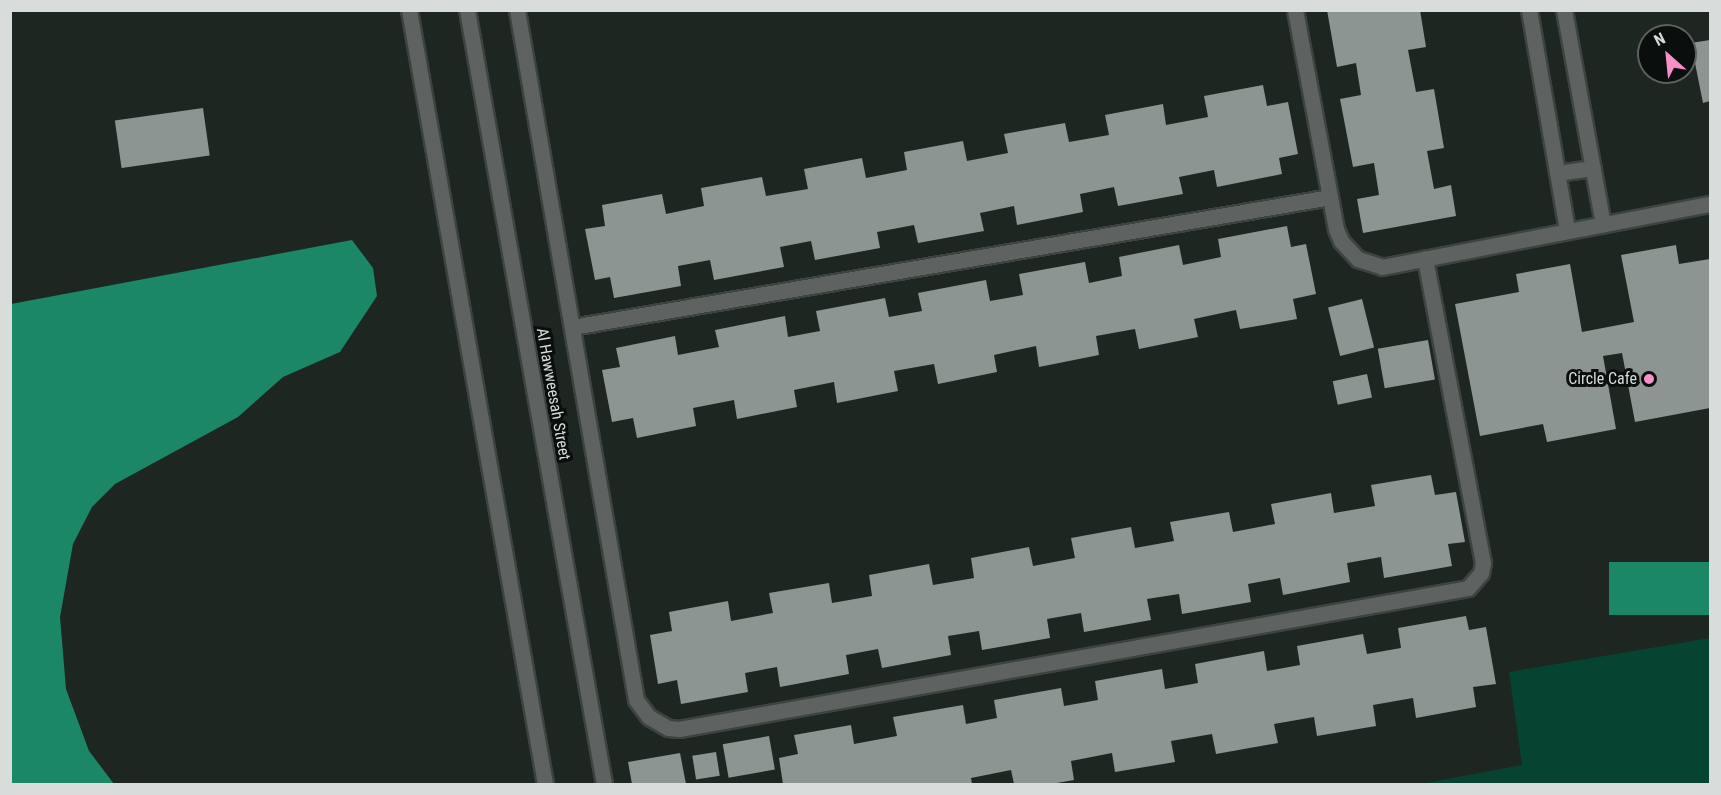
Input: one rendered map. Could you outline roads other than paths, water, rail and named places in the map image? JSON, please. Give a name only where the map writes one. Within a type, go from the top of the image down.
[{"type":"street","points":[[409,10],[545,784]]},
{"type":"street","name":"Al Hawweesah Street","points":[[467,10],[604,784]]},
{"type":"street","points":[[517,10],[636,700],[658,724],[679,729],[1468,588],[1481,573],[1483,563],[1425,258]]},
{"type":"street","points":[[1296,10],[1330,197],[1341,241],[1358,259],[1382,267],[1710,204]]},
{"type":"street","points":[[1529,10],[1568,231]]},
{"type":"street","points":[[1564,10],[1603,224]]},
{"type":"street","points":[[1557,173],[1593,168]]},
{"type":"street","points":[[572,327],[1330,197]]},
{"type":"place","name":"Circle Cafe","points":[[1649,379]]}]
